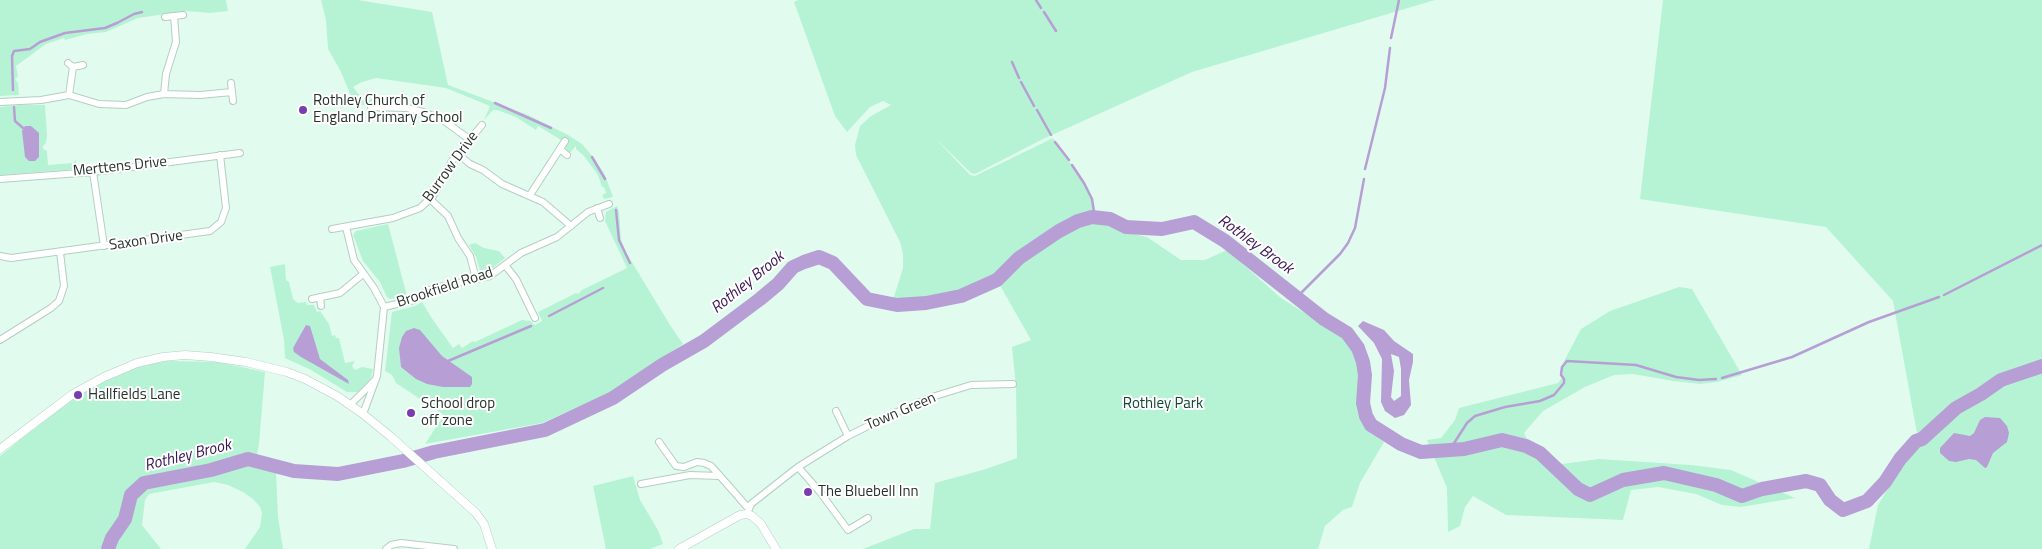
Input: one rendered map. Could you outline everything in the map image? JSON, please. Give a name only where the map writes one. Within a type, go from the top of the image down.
[{"type":"street","points":[[164,94],[166,74],[176,42],[174,16]]},
{"type":"street","points":[[165,17],[183,16]]},
{"type":"street","points":[[69,95],[70,65],[83,65]]},
{"type":"street","points":[[231,83],[233,101]]},
{"type":"street","points":[[0,102],[41,100],[69,95],[102,104],[126,105],[147,97],[164,94],[200,95],[232,92]]},
{"type":"street","points":[[371,107],[406,108],[424,112],[443,120],[469,139]]},
{"type":"street","points":[[382,118],[383,108]]},
{"type":"street","name":"Burrow Drive","points":[[332,229],[409,214],[420,208],[430,199],[458,154],[482,126]]},
{"type":"street","points":[[530,195],[564,153],[565,141]]},
{"type":"street","name":"Merttens Drive","points":[[0,179],[93,172],[240,153]]},
{"type":"street","points":[[458,154],[470,164],[483,170],[502,184],[530,195],[554,209],[571,226]]},
{"type":"street","name":"Saxon Drive","points":[[0,256],[11,258],[60,252],[204,233],[215,228],[222,219],[226,208],[220,156]]},
{"type":"street","points":[[93,172],[104,246]]},
{"type":"street","points":[[430,199],[448,216],[458,238],[470,256],[476,279]]},
{"type":"street","name":"Brookfield Road","points":[[384,307],[414,300],[431,290],[488,277],[521,253],[557,237],[581,217],[609,204]]},
{"type":"street","points":[[597,208],[600,218]]},
{"type":"street","points":[[346,227],[352,255],[384,307],[377,378],[363,414]]},
{"type":"street","points":[[0,340],[59,301],[64,286],[60,252]]},
{"type":"street","name":"Brookfield Road","points":[[505,265],[516,279],[534,315],[525,316]]},
{"type":"street","points":[[312,299],[342,292],[363,274]]},
{"type":"street","points":[[320,297],[321,306]]},
{"type":"street","points":[[0,449],[79,390],[137,363],[163,357],[185,355],[212,357],[281,370],[316,384],[350,404],[405,449],[479,516],[487,530],[492,549]]},
{"type":"street","points":[[350,404],[377,378]]},
{"type":"street","name":"Town Green","points":[[747,511],[798,467],[848,436],[888,416],[932,397],[971,385],[1013,384]]},
{"type":"street","points":[[836,410],[848,436]]},
{"type":"street","points":[[659,446],[676,466],[684,467],[697,462],[710,465],[747,511],[762,524],[776,549]]},
{"type":"street","points":[[798,467],[820,492],[848,530],[868,518]]},
{"type":"street","points":[[641,484],[690,475],[720,476]]},
{"type":"street","points":[[678,549],[747,511]]},
{"type":"street","points":[[386,549],[391,545],[401,543],[454,549]]},
{"type":"green space","points":[[0,0],[226,0],[228,11],[210,13],[186,11],[138,18],[106,32],[87,34],[65,40],[64,38],[46,44],[16,66],[18,76],[15,79],[18,83],[19,95],[0,96]]},
{"type":"green space","points":[[321,0],[358,0],[432,12],[448,85],[528,115],[582,144],[605,175],[613,197],[604,199],[602,195],[606,193],[598,175],[584,156],[576,149],[576,146],[569,154],[566,149],[566,143],[538,126],[536,130],[516,117],[497,110],[493,110],[484,120],[490,106],[446,88],[376,78],[353,87],[365,102],[372,98],[372,104],[363,105],[355,101],[328,49],[326,20]]},
{"type":"green space","name":"Rothley Park","points":[[798,0],[1435,0],[1192,72],[1043,139],[975,174],[971,173],[935,138],[970,175],[975,176],[1053,138],[1084,183],[1092,199],[1098,222],[1114,224],[1126,232],[1147,237],[1181,260],[1205,260],[1227,250],[1281,298],[1346,339],[1358,364],[1358,400],[1361,415],[1369,432],[1384,442],[1360,483],[1352,507],[1343,510],[1325,526],[1318,549],[863,549],[914,529],[930,529],[935,483],[1017,458],[1016,387],[1012,347],[1031,340],[997,280],[961,296],[926,303],[897,305],[892,303],[903,268],[903,254],[900,242],[856,155],[855,145],[860,126],[871,116],[891,105],[883,101],[870,107],[847,132],[835,116],[794,2]]},
{"type":"green space","points":[[1663,0],[2042,0],[2042,549],[1869,549],[1878,505],[1918,439],[1893,301],[1826,227],[1640,199]]},
{"type":"green space","points":[[45,105],[47,135],[43,149],[47,151],[48,165],[73,163],[76,160],[77,169],[0,175],[0,107]]},
{"type":"green space","points":[[617,206],[621,240],[627,254],[683,344],[609,393],[542,423],[425,444],[444,415],[396,383],[392,375],[385,371],[392,312],[415,306],[422,302],[453,348],[459,344],[462,348],[473,341],[475,342],[522,320],[530,321],[535,325],[542,321],[538,312],[576,293],[578,294],[582,290],[627,268],[605,221],[606,212]]},
{"type":"green space","points":[[388,224],[407,296],[390,299],[387,297],[380,282],[363,261],[353,235],[356,231]]},
{"type":"green space","points":[[475,243],[484,248],[499,251],[505,258],[493,268],[480,271],[476,257],[469,245]]},
{"type":"green space","points":[[285,264],[286,280],[289,282],[293,299],[298,303],[306,302],[307,305],[314,305],[317,312],[320,311],[329,324],[332,336],[335,335],[336,338],[339,338],[345,363],[355,361],[352,366],[355,370],[362,367],[373,369],[371,378],[358,392],[347,392],[311,370],[285,358],[284,340],[270,267]]},
{"type":"green space","points":[[1679,287],[1692,289],[1742,375],[1717,382],[1700,384],[1633,374],[1614,375],[1585,387],[1543,411],[1524,433],[1532,449],[1562,464],[1599,459],[1691,465],[1731,470],[1795,498],[1741,507],[1722,505],[1696,494],[1658,487],[1631,490],[1623,520],[1506,515],[1473,496],[1465,507],[1460,526],[1448,532],[1447,488],[1427,440],[1441,438],[1455,420],[1459,408],[1558,383],[1562,378],[1563,363],[1581,329],[1610,311]]},
{"type":"green space","points":[[167,361],[218,362],[265,372],[259,444],[255,465],[276,471],[278,517],[283,549],[245,549],[260,527],[262,513],[260,507],[243,492],[228,485],[214,482],[149,494],[145,500],[142,525],[161,549],[0,549],[0,456],[58,409],[80,394],[122,372]]},
{"type":"green space","points":[[633,476],[640,500],[658,530],[663,544],[650,549],[606,549],[593,486]]},
{"type":"shaded area","points":[[25,126],[31,126],[39,133],[39,157],[35,161],[29,161],[25,157],[22,131]]},
{"type":"shaded area","points":[[1363,321],[1384,330],[1394,341],[1413,354],[1409,380],[1411,405],[1404,415],[1395,418],[1385,411],[1381,402],[1382,359],[1374,343],[1358,326]],"holes":[[[1391,354],[1399,357],[1401,396],[1394,401],[1391,397],[1394,371]]]},
{"type":"shaded area","points":[[306,325],[310,326],[320,359],[348,380],[349,384],[294,352],[293,348]]},
{"type":"shaded area","points":[[414,328],[420,330],[442,356],[472,377],[470,387],[443,387],[427,384],[416,379],[401,367],[399,348],[402,337],[406,331]]},
{"type":"shaded area","points":[[1985,417],[2000,418],[2007,426],[2009,433],[2007,442],[1993,453],[1987,467],[1985,468],[1976,460],[1949,461],[1940,453],[1940,448],[1954,433],[1970,436],[1974,433],[1980,420]]},
{"type":"waterway","points":[[1036,0],[1041,8]]},
{"type":"waterway","points":[[1391,38],[1399,0]]},
{"type":"waterway","points":[[13,90],[12,56],[14,51],[30,49],[40,42],[65,33],[105,28],[142,12]]},
{"type":"waterway","points":[[1044,12],[1056,31]]},
{"type":"waterway","points":[[1365,169],[1385,88],[1390,48]]},
{"type":"waterway","points":[[1012,62],[1019,78]]},
{"type":"waterway","points":[[1021,82],[1034,106]]},
{"type":"waterway","points":[[495,103],[551,128]]},
{"type":"waterway","points":[[14,107],[15,121],[23,128]]},
{"type":"waterway","points":[[1037,110],[1051,135]]},
{"type":"waterway","points":[[1055,142],[1069,160]]},
{"type":"waterway","points":[[592,157],[605,179]]},
{"type":"waterway","points":[[1072,165],[1092,199],[1095,218]]},
{"type":"waterway","points":[[1297,297],[1340,254],[1348,243],[1355,228],[1364,179]]},
{"type":"waterway","points":[[616,210],[619,240],[630,263]]},
{"type":"waterway","name":"Rothley Brook","points":[[108,549],[112,538],[125,519],[131,495],[144,483],[211,470],[248,459],[294,471],[338,474],[403,461],[434,452],[545,430],[613,398],[662,365],[704,341],[760,299],[778,284],[793,267],[804,262],[819,257],[833,263],[867,299],[897,305],[926,303],[961,296],[997,280],[1019,258],[1059,231],[1078,221],[1092,217],[1110,219],[1126,227],[1162,229],[1194,222],[1225,241],[1324,319],[1347,333],[1358,348],[1363,362],[1365,375],[1363,403],[1366,416],[1371,425],[1401,444],[1421,452],[1464,449],[1502,440],[1526,446],[1540,453],[1578,489],[1590,495],[1623,480],[1664,473],[1716,485],[1742,496],[1762,489],[1806,481],[1820,485],[1830,500],[1843,510],[1867,501],[1885,482],[1900,459],[1916,441],[1922,439],[1956,408],[2001,380],[2042,366]]},
{"type":"waterway","points":[[1944,295],[2042,245]]},
{"type":"waterway","points":[[549,316],[603,288]]},
{"type":"waterway","points":[[1722,378],[1792,357],[1869,322],[1939,297]]},
{"type":"waterway","points":[[448,361],[531,326]]},
{"type":"waterway","points":[[1449,451],[1467,423],[1475,416],[1505,407],[1540,401],[1554,395],[1564,383],[1561,375],[1562,367],[1567,361],[1636,365],[1676,377],[1699,380],[1716,379]]},
{"type":"place","name":"Rothley Church of England Primary School","points":[[303,110]]},
{"type":"place","name":"Hallfields Lane","points":[[78,395]]},
{"type":"place","name":"School drop off zone","points":[[411,413]]},
{"type":"place","name":"The Bluebell Inn","points":[[808,492]]}]
